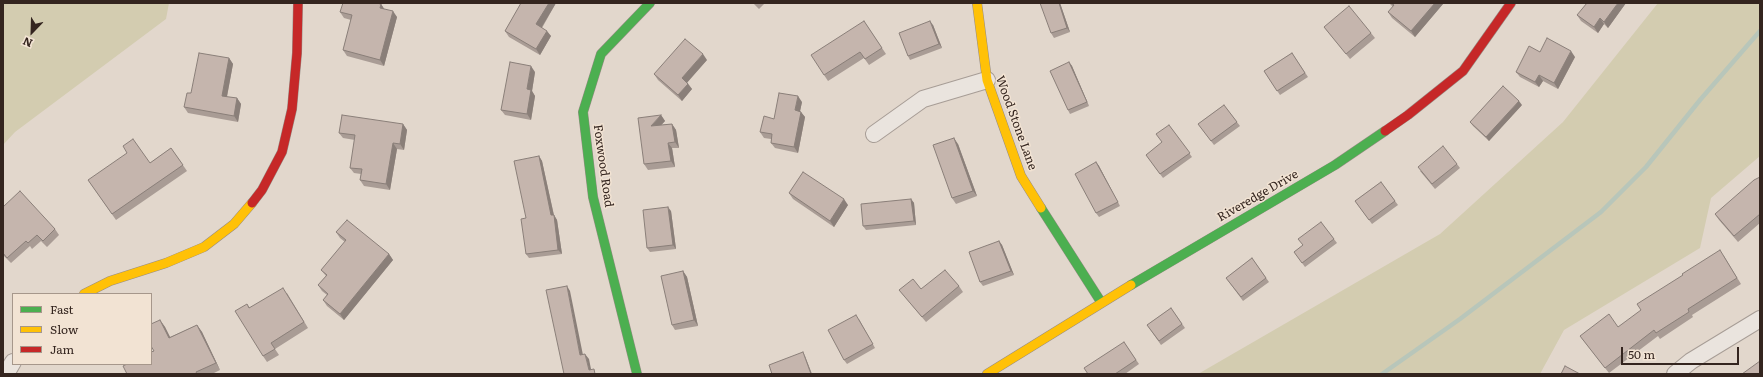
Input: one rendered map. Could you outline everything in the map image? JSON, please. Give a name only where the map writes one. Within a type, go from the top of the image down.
[{"type":"street","points":[[86,293],[110,280],[166,263],[204,247],[234,224],[262,190],[282,152],[292,109],[297,53],[298,3]]},
{"type":"street","name":"Foxwood Road","points":[[637,374],[593,197],[583,112],[601,54],[650,3]]},
{"type":"street","name":"Wood Stone Lane","points":[[977,3],[987,80],[1021,176],[1061,237],[1100,302]]},
{"type":"street","name":"Riveredge Drive","points":[[987,374],[1100,302],[1335,165],[1408,115],[1463,71],[1511,3]]},
{"type":"street","points":[[874,134],[923,99],[987,80]]},
{"type":"street","points":[[1675,374],[1692,361],[1760,318]]},
{"type":"street","points":[[6,374],[12,364]]},
{"type":"shaded area","points":[[3,3],[169,3],[166,19],[15,132],[3,145]]},
{"type":"shaded area","points":[[1658,3],[1760,3],[1760,156],[1711,198],[1700,248],[1564,330],[1540,374],[1198,374],[1440,234],[1563,122]]},
{"type":"building","points":[[343,3],[376,3],[381,4],[380,8],[393,11],[380,60],[343,50],[352,15],[340,12]]},
{"type":"building","points":[[521,3],[549,3],[536,24],[547,31],[536,49],[505,31]]},
{"type":"building","points":[[1040,3],[1059,3],[1067,28],[1051,33]]},
{"type":"building","points":[[1391,3],[1435,3],[1411,31],[1388,12],[1394,5]]},
{"type":"building","points":[[1587,3],[1618,3],[1604,22],[1600,18],[1594,27],[1577,15]]},
{"type":"building","points":[[1349,6],[1371,33],[1346,54],[1324,27]]},
{"type":"building","points":[[864,21],[882,48],[865,59],[860,52],[824,75],[811,55]]},
{"type":"building","points":[[930,21],[939,44],[908,56],[899,33]]},
{"type":"building","points":[[1547,38],[1571,51],[1554,83],[1539,75],[1535,82],[1516,72],[1529,46],[1540,52]]},
{"type":"building","points":[[685,39],[703,54],[682,78],[688,84],[678,95],[654,74]]},
{"type":"building","points":[[199,53],[229,58],[222,96],[237,98],[234,116],[184,107],[187,93],[191,93]]},
{"type":"building","points":[[1292,53],[1305,73],[1277,91],[1264,71]]},
{"type":"building","points":[[510,62],[531,66],[527,89],[531,90],[527,114],[501,110]]},
{"type":"building","points":[[1069,62],[1087,102],[1068,110],[1050,71]]},
{"type":"building","points":[[1503,86],[1519,101],[1486,137],[1470,122]]},
{"type":"building","points":[[779,93],[798,96],[795,110],[801,112],[794,147],[771,143],[772,134],[760,132],[764,116],[774,119]]},
{"type":"building","points":[[1224,105],[1237,122],[1211,141],[1198,124]]},
{"type":"building","points":[[342,115],[403,124],[400,144],[393,143],[386,184],[360,180],[362,169],[350,168],[355,135],[339,133]]},
{"type":"building","points":[[661,115],[651,126],[672,124],[675,142],[668,143],[671,161],[644,164],[638,118]]},
{"type":"building","points":[[1169,125],[1190,153],[1160,174],[1146,155],[1162,142],[1156,134]]},
{"type":"building","points":[[954,138],[973,191],[952,198],[933,145]]},
{"type":"building","points":[[133,139],[150,163],[171,148],[183,165],[112,214],[88,180],[127,153],[123,146]]},
{"type":"building","points":[[1443,146],[1457,164],[1432,184],[1418,167]]},
{"type":"building","points":[[539,156],[551,215],[554,215],[558,250],[526,254],[521,219],[526,218],[514,161]]},
{"type":"building","points":[[1096,162],[1118,202],[1096,213],[1075,174]]},
{"type":"building","points":[[803,172],[844,199],[830,221],[789,193]]},
{"type":"building","points":[[1760,177],[1760,214],[1734,236],[1715,214],[1754,180]]},
{"type":"building","points":[[1381,182],[1395,201],[1369,220],[1355,201]]},
{"type":"building","points":[[20,191],[55,229],[43,241],[37,235],[28,243],[26,241],[7,258],[3,253],[3,207]]},
{"type":"building","points":[[911,199],[914,221],[863,226],[861,204]]},
{"type":"building","points":[[668,207],[673,245],[647,248],[643,210]]},
{"type":"building","points":[[347,220],[389,254],[340,314],[323,300],[328,294],[318,285],[327,275],[321,270],[346,240],[336,232]]},
{"type":"building","points":[[1321,222],[1334,239],[1302,263],[1294,252],[1303,245],[1298,239]]},
{"type":"building","points":[[999,241],[1011,271],[980,282],[969,252]]},
{"type":"building","points":[[1720,250],[1737,278],[1688,309],[1689,312],[1656,333],[1654,330],[1605,368],[1580,336],[1609,314],[1618,327],[1641,310],[1637,304]]},
{"type":"building","points":[[1252,258],[1266,278],[1241,297],[1226,278]]},
{"type":"building","points":[[945,270],[959,286],[922,317],[899,290],[913,279],[921,289]]},
{"type":"building","points":[[683,271],[694,320],[672,325],[661,276]]},
{"type":"building","points":[[567,286],[580,355],[585,354],[589,370],[594,369],[595,374],[564,374],[546,290]]},
{"type":"building","points":[[283,288],[304,322],[271,343],[275,349],[263,356],[235,311],[247,304],[249,308]]},
{"type":"building","points":[[1171,308],[1182,324],[1159,341],[1147,325]]},
{"type":"building","points":[[856,315],[873,344],[844,360],[828,330]]},
{"type":"building","points":[[160,320],[169,338],[197,325],[216,363],[196,372],[197,374],[127,374],[123,366],[125,365],[152,365],[152,352],[154,351],[152,348],[152,324]]},
{"type":"building","points":[[1124,342],[1136,360],[1115,374],[1088,374],[1084,368]]},
{"type":"building","points":[[803,352],[811,374],[772,374],[769,365]]},
{"type":"building","points":[[1760,361],[1760,374],[1742,374]]},
{"type":"building","points":[[1565,366],[1580,374],[1561,374]]},
{"type":"waterway","points":[[1382,374],[1460,319],[1601,212],[1646,167],[1700,100],[1760,31]]},
{"type":"traffic: fast","points":[[637,374],[593,197],[583,112],[601,54],[650,3]]},
{"type":"traffic: fast","points":[[1131,285],[1335,165],[1385,131]]},
{"type":"traffic: fast","points":[[1041,208],[1101,302]]},
{"type":"traffic: slow","points":[[977,3],[987,80],[1021,176],[1041,208]]},
{"type":"traffic: slow","points":[[86,293],[110,281],[166,263],[204,247],[234,224],[252,203]]},
{"type":"traffic: slow","points":[[987,374],[1131,285]]},
{"type":"traffic: jam","points":[[252,203],[262,190],[282,152],[292,109],[297,53],[298,3]]},
{"type":"traffic: jam","points":[[1385,131],[1408,115],[1463,71],[1511,3]]}]
